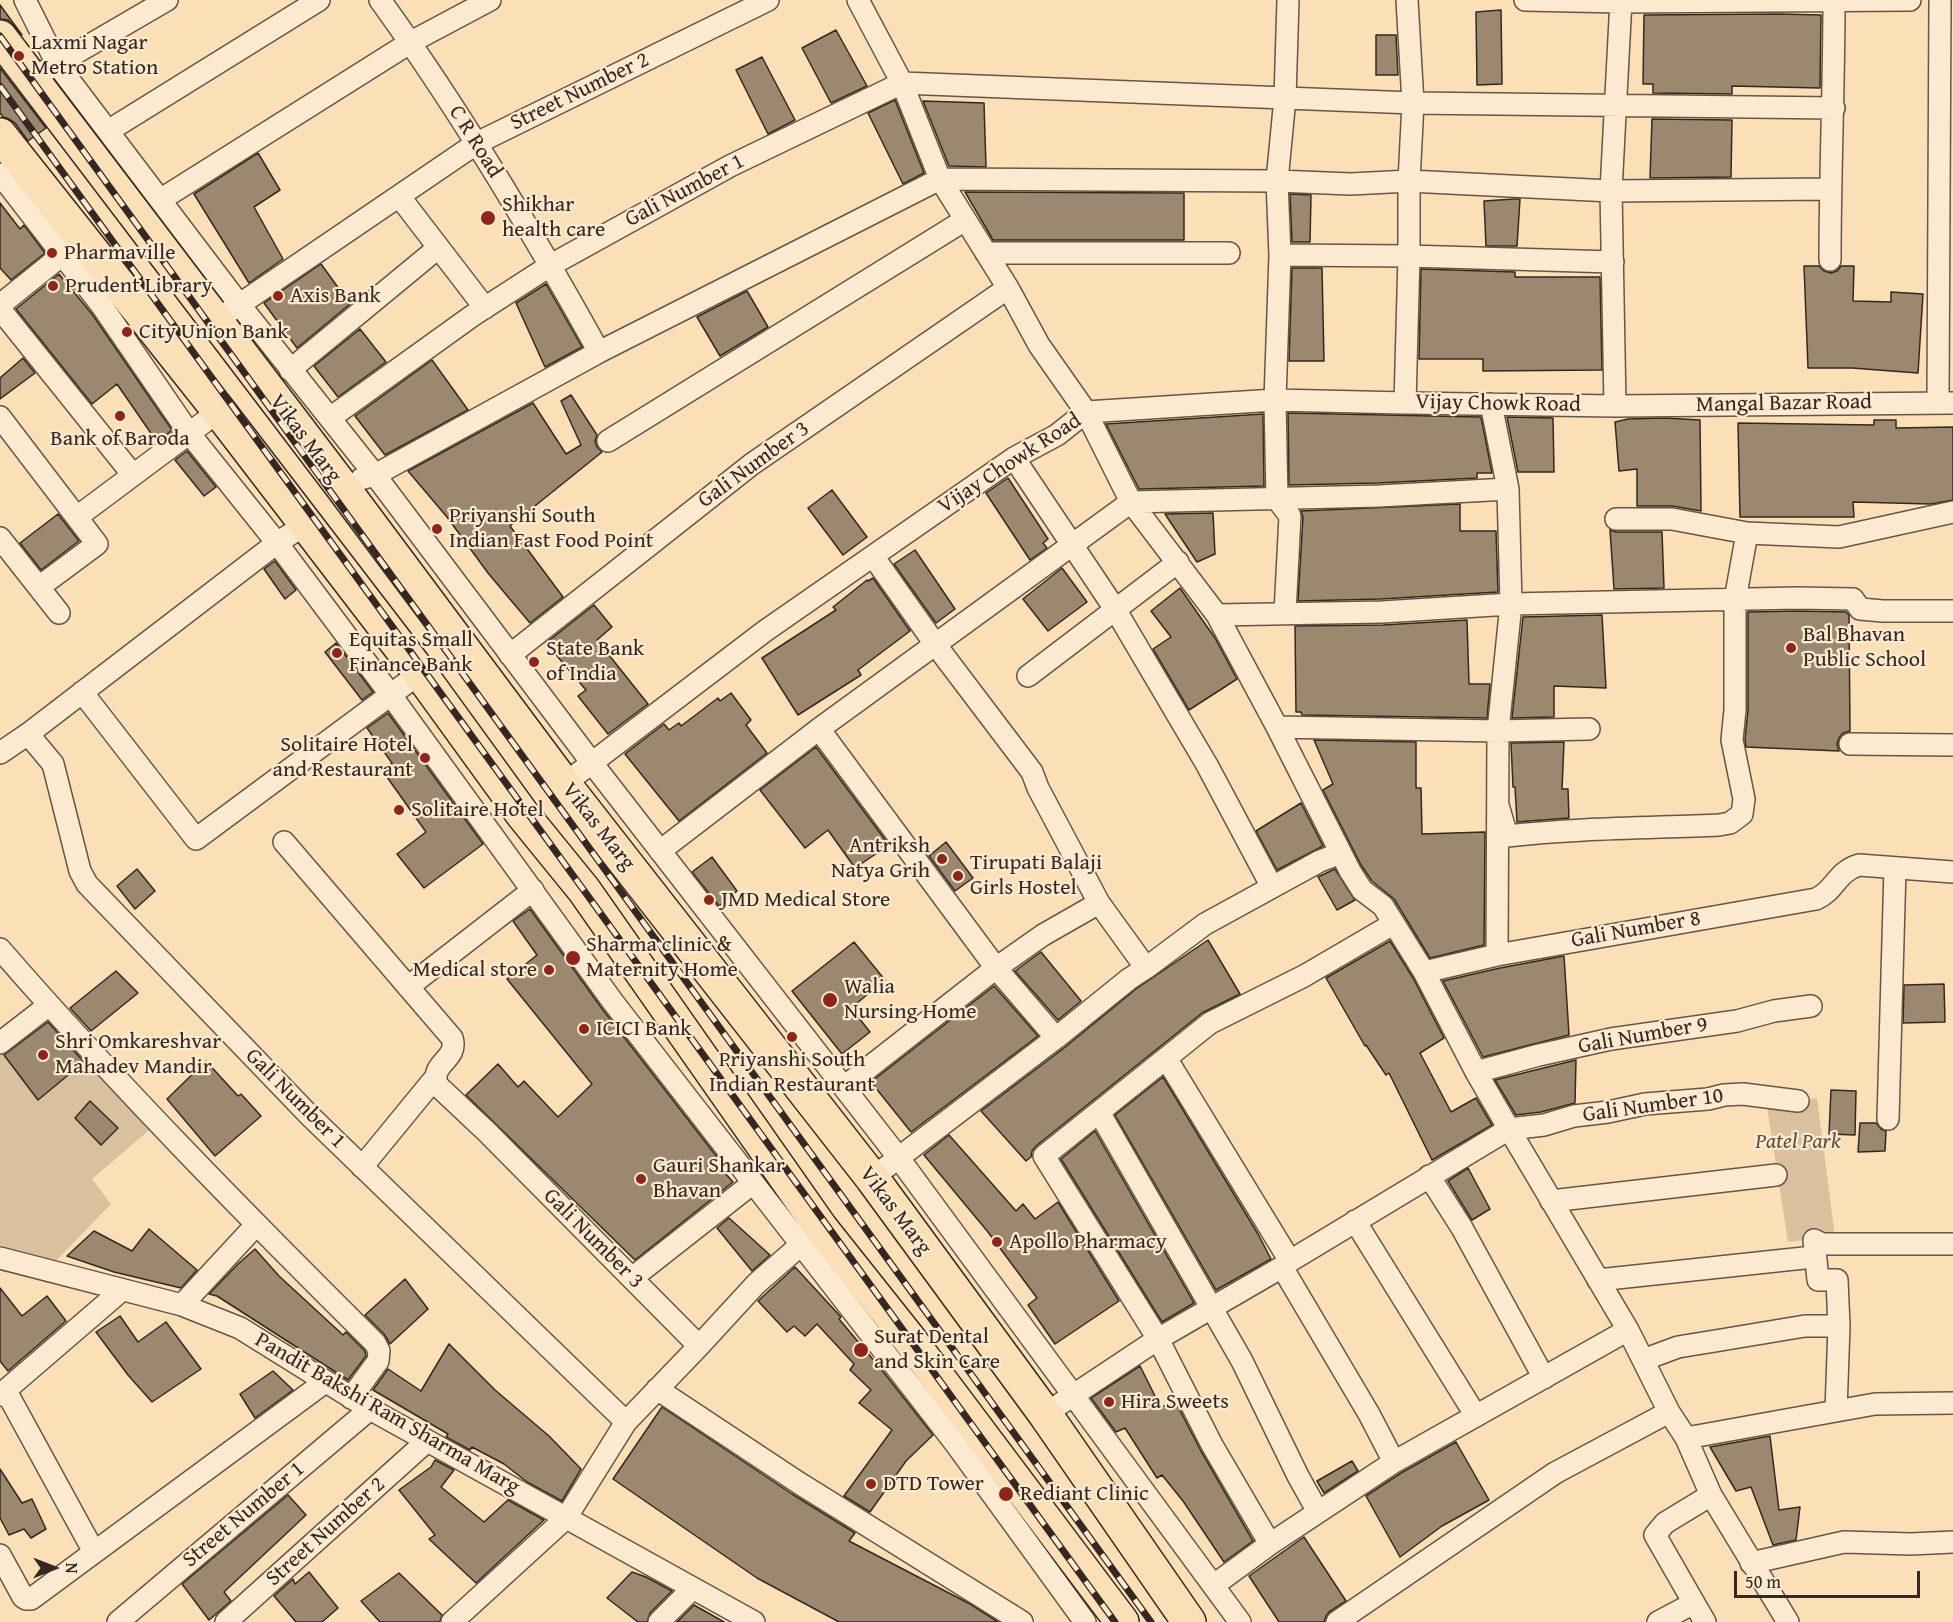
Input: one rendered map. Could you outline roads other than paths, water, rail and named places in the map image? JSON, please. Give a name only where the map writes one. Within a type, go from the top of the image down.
[{"type":"main road","name":"Vikas Marg","points":[[0,37],[44,71],[227,313],[340,484],[564,784],[872,1179],[1045,1414],[1189,1622]]},
{"type":"main road","points":[[0,135],[6,175],[219,411],[420,673],[523,815],[584,890],[811,1237],[910,1340],[1122,1622]]},
{"type":"street","points":[[25,0],[44,71],[108,131],[160,200],[227,313],[290,370],[375,475],[592,763],[898,1157],[1240,1622]]},
{"type":"street","points":[[44,71],[167,0]]},
{"type":"street","points":[[108,131],[320,0]]},
{"type":"street","name":"C R Road","points":[[380,0],[411,42],[477,143],[551,265],[599,352]]},
{"type":"street","points":[[160,200],[411,42],[490,0]]},
{"type":"street","name":"Street Number 2","points":[[227,313],[477,143],[768,0]]},
{"type":"street","points":[[858,0],[902,83],[940,179],[1008,288],[1040,345],[1086,412],[1131,502],[1217,615],[1278,727],[1341,853],[1362,890],[1383,906],[1424,972],[1476,1072],[1628,1330],[1669,1412],[1686,1438],[1711,1495],[1788,1622]]},
{"type":"street","points":[[1285,613],[1290,516],[1277,499],[1275,400],[1280,255],[1277,181],[1285,98],[1288,0]]},
{"type":"street","points":[[1405,404],[1409,181],[1413,103],[1407,0]]},
{"type":"street","points":[[1525,0],[1910,0]]},
{"type":"street","points":[[1830,260],[1834,0]]},
{"type":"street","points":[[1940,0],[1946,153],[1946,403]]},
{"type":"street","points":[[1615,406],[1611,191],[1621,1]]},
{"type":"street","points":[[902,83],[1413,103],[1834,108]]},
{"type":"street","name":"Gali Number 1","points":[[330,418],[484,308],[551,265],[729,166],[902,83]]},
{"type":"street","points":[[340,484],[375,475],[599,352],[940,179],[1277,181],[1352,184],[1409,181],[1611,191],[1830,189]]},
{"type":"street","points":[[399,196],[484,308]]},
{"type":"street","points":[[608,441],[965,220]]},
{"type":"street","points":[[133,474],[0,307],[72,247],[102,306],[189,433],[277,543],[390,694],[613,1002],[753,1183],[811,1237],[1084,1622]]},
{"type":"street","points":[[290,370],[438,248]]},
{"type":"street","points":[[986,253],[1229,253]]},
{"type":"street","points":[[1280,255],[1613,262]]},
{"type":"street","name":"Gali Number 3","points":[[510,655],[752,464],[1008,288]]},
{"type":"street","name":"Vijay Chowk Road","points":[[564,784],[765,631],[1014,458],[1057,435],[1086,412],[1275,400],[1615,406]]},
{"type":"street","name":"Mangal Bazar Road","points":[[1615,406],[1946,403]]},
{"type":"street","points":[[1491,404],[1508,489],[1510,604],[1498,730],[1497,955]]},
{"type":"street","points":[[77,517],[219,411]]},
{"type":"street","points":[[0,417],[97,544],[39,587]]},
{"type":"street","points":[[1014,458],[1115,609],[1207,765],[1272,887]]},
{"type":"street","points":[[660,851],[819,729],[1070,544],[1131,502],[1435,494],[1508,489]]},
{"type":"street","points":[[1616,519],[1672,519],[1747,533],[1839,537],[1953,512]]},
{"type":"street","points":[[0,753],[277,543],[306,524]]},
{"type":"street","points":[[1498,805],[1507,836],[1550,831],[1719,825],[1731,823],[1742,814],[1744,800],[1732,740],[1735,710],[1735,600],[1747,533]]},
{"type":"street","points":[[0,538],[59,613]]},
{"type":"street","points":[[873,556],[935,644],[1032,772],[1038,788],[1099,903],[1146,969]]},
{"type":"street","points":[[1028,676],[1178,562]]},
{"type":"street","points":[[1217,615],[1382,612],[1510,604],[1797,598],[1853,599],[1860,609],[1883,611],[1953,611]]},
{"type":"street","points":[[82,693],[196,839],[420,673]]},
{"type":"street","points":[[1278,727],[1590,729]]},
{"type":"street","points":[[819,729],[996,968],[1056,1038]]},
{"type":"street","name":"Gali Number 1","points":[[28,734],[53,764],[80,871],[87,884],[310,1116],[626,1422]]},
{"type":"street","points":[[1850,744],[1953,745]]},
{"type":"street","points":[[284,842],[452,1038],[454,1045],[453,1052],[436,1070],[435,1078],[362,1167]]},
{"type":"street","points":[[872,1179],[1130,979],[1205,924],[1320,861],[1341,853]]},
{"type":"street","name":"Gali Number 8","points":[[1424,972],[1497,955],[1816,899],[1823,896],[1839,876],[1849,868],[1859,865],[1895,868]]},
{"type":"street","points":[[1887,1119],[1895,868],[1953,872]]},
{"type":"street","points":[[408,987],[533,890]]},
{"type":"street","points":[[844,1088],[996,968],[1043,936],[1099,903]]},
{"type":"street","points":[[1270,1544],[1212,1445],[1158,1339],[1044,1156],[1210,1023],[1304,976],[1393,924]]},
{"type":"street","points":[[0,949],[49,1005],[256,1225],[375,1343],[379,1352],[378,1361],[351,1398]]},
{"type":"street","points":[[0,1043],[49,1005]]},
{"type":"street","name":"Gali Number 9","points":[[1476,1072],[1611,1039],[1737,1021],[1774,1011],[1811,1006]]},
{"type":"street","points":[[1166,1058],[1286,1264],[1394,1462]]},
{"type":"street","name":"Gali Number 3","points":[[435,1078],[437,1084],[699,1346]]},
{"type":"street","name":"Gali Number 10","points":[[1509,1129],[1544,1125],[1574,1116],[1645,1104],[1708,1099],[1724,1095],[1743,1094],[1798,1101]]},
{"type":"street","points":[[1099,1112],[1242,1361],[1318,1512]]},
{"type":"street","points":[[1045,1414],[1158,1339],[1509,1129]]},
{"type":"street","points":[[1551,1201],[1776,1175]]},
{"type":"street","points":[[1429,1176],[1462,1228],[1544,1378]]},
{"type":"street","points":[[632,1278],[753,1183]]},
{"type":"street","points":[[1355,1221],[1476,1416]]},
{"type":"street","points":[[182,1305],[256,1225]]},
{"type":"street","points":[[452,1622],[566,1518],[626,1422],[756,1284],[811,1237]]},
{"type":"street","points":[[1836,1411],[1839,1326],[1837,1280],[1818,1280],[1814,1240],[1822,1244],[1953,1244]]},
{"type":"street","points":[[1598,1280],[1804,1258]]},
{"type":"street","name":"Pandit Bakshi Ram Sharma Marg","points":[[2,1262],[182,1305],[240,1328],[370,1409],[754,1622]]},
{"type":"street","points":[[94,1552],[3,1393],[122,1290]]},
{"type":"street","points":[[1643,1360],[1678,1347],[1805,1326],[1839,1326]]},
{"type":"street","points":[[1214,1585],[1270,1544],[1394,1462],[1628,1330]]},
{"type":"street","points":[[0,1555],[23,1597],[31,1599],[325,1382]]},
{"type":"street","points":[[657,1389],[799,1484],[1022,1622]]},
{"type":"street","points":[[1686,1438],[1875,1404],[1953,1403]]},
{"type":"street","name":"Street Number 1","points":[[118,1622],[370,1409]]},
{"type":"street","points":[[1337,1622],[1555,1473],[1669,1412]]},
{"type":"street","name":"Street Number 2","points":[[226,1622],[427,1441]]},
{"type":"street","points":[[1705,1622],[1655,1535],[1665,1523],[1711,1495]]},
{"type":"street","points":[[1751,1563],[1844,1542],[1911,1544],[1953,1542]]},
{"type":"street","points":[[659,1622],[693,1588]]},
{"type":"street","points":[[1658,1622],[1694,1603]]},
{"type":"railway","points":[[0,36],[1151,1622]]},
{"type":"railway","points":[[0,86],[1115,1622]]},
{"type":"place","name":"Laxmi Nagar Metro Station","points":[[19,56]]},
{"type":"place","name":"Shikhar health care","points":[[488,218]]},
{"type":"place","name":"Pharmaville","points":[[52,253]]},
{"type":"place","name":"Prudent Library","points":[[53,286]]},
{"type":"place","name":"Axis Bank","points":[[278,296]]},
{"type":"place","name":"City Union Bank","points":[[127,332]]},
{"type":"place","name":"Bank of Baroda","points":[[120,416]]},
{"type":"place","name":"Priyanshi South Indian Fast Food Point","points":[[437,529]]},
{"type":"place","name":"Bal Bhavan Public School","points":[[1791,648]]},
{"type":"place","name":"Equitas Small Finance Bank","points":[[337,653]]},
{"type":"place","name":"State Bank of India","points":[[534,662]]},
{"type":"place","name":"Solitaire Hotel and Restaurant","points":[[425,758]]},
{"type":"place","name":"Solitaire Hotel","points":[[399,810]]},
{"type":"place","name":"Antriksh Natya Grih","points":[[942,859]]},
{"type":"place","name":"Tirupati Balaji Girls Hostel","points":[[958,876]]},
{"type":"place","name":"JMD Medical Store","points":[[709,900]]},
{"type":"place","name":"Sharma clinic & Maternity Home","points":[[573,958]]},
{"type":"place","name":"Medical store","points":[[549,970]]},
{"type":"place","name":"Walia Nursing Home","points":[[830,1000]]},
{"type":"place","name":"ICICI Bank","points":[[584,1029]]},
{"type":"place","name":"Priyanshi South Indian Restaurant","points":[[792,1037]]},
{"type":"place","name":"Shri Omkareshvar Mahadev Mandir","points":[[43,1055]]},
{"type":"place","name":"Gauri Shankar Bhavan","points":[[641,1179]]},
{"type":"place","name":"Apollo Pharmacy","points":[[997,1242]]},
{"type":"place","name":"Surat Dental and Skin Care","points":[[861,1350]]},
{"type":"place","name":"Hira Sweets","points":[[1109,1402]]},
{"type":"place","name":"DTD Tower","points":[[871,1484]]},
{"type":"place","name":"Rediant Clinic","points":[[1006,1494]]},
{"type":"park label","name":"Patel Park","points":[[1798,1142]]}]
